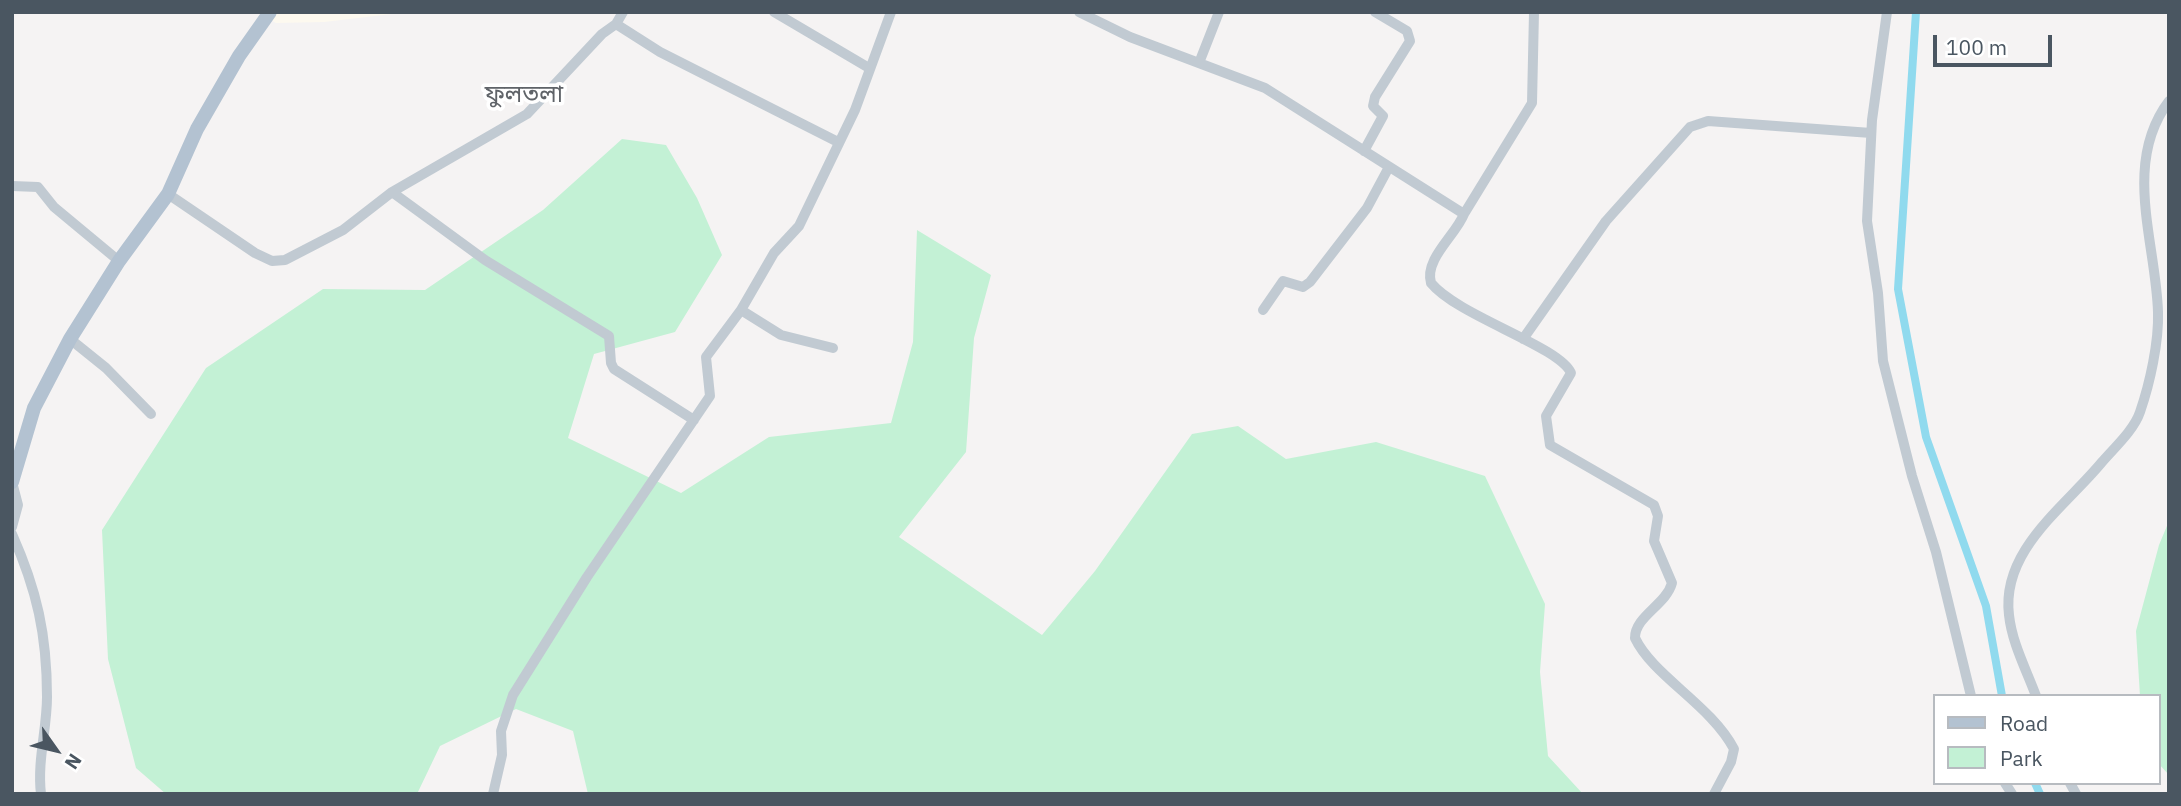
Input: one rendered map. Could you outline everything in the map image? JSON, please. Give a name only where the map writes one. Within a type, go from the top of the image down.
[{"type":"main road","points":[[12,482],[34,408],[70,339],[119,261],[168,194],[197,129],[239,56],[270,12]]},
{"type":"street","points":[[168,194],[255,253],[278,261],[343,230],[392,192],[527,114],[602,34],[616,24],[622,12]]},
{"type":"street","points":[[774,12],[869,68]]},
{"type":"street","points":[[493,794],[502,755],[501,731],[513,695],[607,547],[709,396],[706,357],[741,310],[774,253],[800,226],[855,110],[891,12]]},
{"type":"street","points":[[1079,12],[1130,37],[1265,88],[1464,214]]},
{"type":"street","points":[[1199,63],[1219,12]]},
{"type":"street","points":[[1364,151],[1383,116],[1373,106],[1375,97],[1410,41],[1407,31],[1375,12]]},
{"type":"street","points":[[1534,12],[1532,103],[1433,264],[1431,283],[1472,314],[1523,339],[1566,365],[1571,373],[1546,416],[1550,445],[1654,505],[1658,516],[1654,541],[1672,583],[1668,593],[1637,628],[1635,638],[1647,655],[1721,728],[1734,749],[1731,762],[1714,794]]},
{"type":"street","points":[[1887,12],[1871,133],[1867,221],[1878,293],[1883,360],[1902,440],[1962,650],[1971,694]]},
{"type":"street","points":[[616,24],[660,52],[838,142]]},
{"type":"street","points":[[2035,694],[2014,642],[2008,614],[2010,579],[2031,542],[2099,466],[2140,414],[2158,315],[2145,208],[2147,150],[2169,101]]},
{"type":"street","points":[[1523,339],[1606,221],[1690,127],[1708,121],[1871,133]]},
{"type":"street","points":[[1263,310],[1283,281],[1303,287],[1310,282],[1367,208],[1389,167]]},
{"type":"street","points":[[12,186],[38,187],[54,207],[119,261]]},
{"type":"street","points":[[392,192],[485,260],[609,336],[614,369],[694,420]]},
{"type":"street","points":[[741,310],[781,335],[833,348]]},
{"type":"street","points":[[70,339],[114,375],[151,414]]},
{"type":"street","points":[[12,482],[18,505],[12,527]]},
{"type":"street","points":[[12,534],[40,608],[47,698],[39,770],[41,794]]},
{"type":"shaded area","points":[[258,12],[409,12],[324,22],[276,23]]},
{"type":"green space","points":[[622,139],[666,145],[697,198],[722,255],[675,332],[594,354],[568,438],[681,493],[769,437],[891,423],[913,342],[917,230],[991,275],[974,338],[966,452],[899,537],[1042,635],[1095,571],[1192,434],[1238,426],[1286,459],[1376,442],[1485,476],[1545,604],[1540,672],[1548,756],[1583,794],[588,794],[573,731],[516,709],[440,746],[417,794],[166,794],[136,768],[108,659],[102,530],[206,368],[323,289],[425,290],[543,210]]},
{"type":"green space","points":[[2169,521],[2169,775],[2160,765],[2160,694],[2140,694],[2136,631],[2159,545]]},
{"type":"waterway","points":[[1916,12],[1898,289],[1926,437],[1986,606],[2002,694]]},
{"type":"waterway","points":[[2036,785],[2040,794]]},
{"type":"district","name":"ফুলতলা","points":[[524,95]]}]
